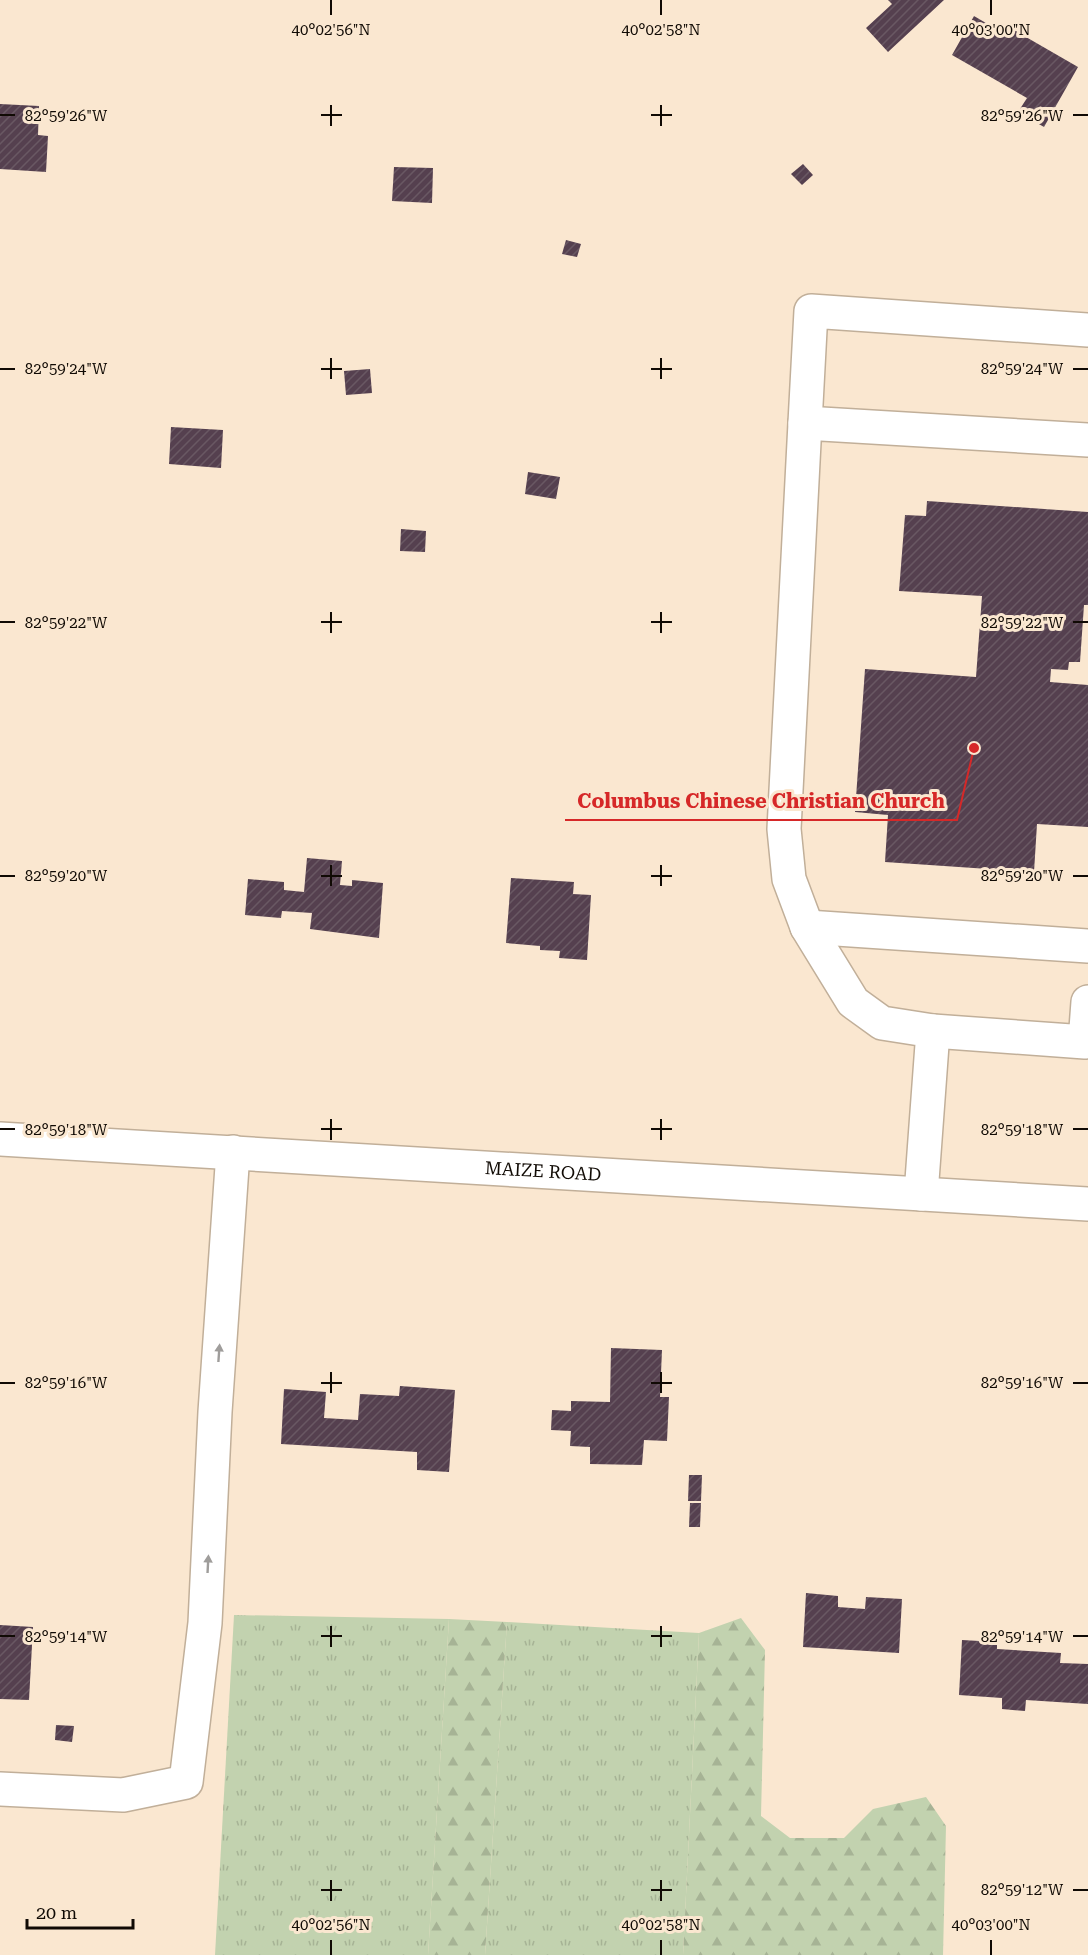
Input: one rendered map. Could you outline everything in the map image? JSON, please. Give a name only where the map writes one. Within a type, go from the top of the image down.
[{"type":"street","points":[[1088,330],[811,311],[784,829],[789,879],[807,927],[853,1002],[882,1023],[933,1031],[1085,1042],[1088,1002]]},
{"type":"street","points":[[805,423],[1088,440]]},
{"type":"street","points":[[807,927],[1088,946]]},
{"type":"street","points":[[921,1194],[933,1031]]},
{"type":"street","name":"MAIZE ROAD","points":[[0,1139],[1088,1204]]},
{"type":"street","points":[[0,1789],[123,1795],[186,1782],[205,1623],[215,1412],[233,1152]]},
{"type":"green space","points":[[234,1615],[449,1619],[428,1955],[215,1955]]},
{"type":"green space","points":[[741,1618],[765,1650],[761,1816],[790,1838],[844,1838],[873,1809],[926,1797],[946,1826],[943,1955],[683,1955],[699,1633]]},
{"type":"green space","points":[[449,1619],[507,1622],[485,1955],[428,1955]]},
{"type":"green space","points":[[507,1622],[699,1633],[683,1955],[485,1955]]},
{"type":"building","points":[[888,0],[944,0],[888,52],[866,28],[892,4]]},
{"type":"building","points":[[974,16],[1003,33],[1007,26],[1078,67],[1044,127],[1018,112],[1027,98],[952,55]]},
{"type":"building","points":[[0,104],[39,106],[38,135],[48,136],[46,172],[0,169]]},
{"type":"building","points":[[803,164],[813,175],[802,185],[791,174]]},
{"type":"building","points":[[394,167],[433,168],[432,203],[392,201]]},
{"type":"building","points":[[566,240],[581,244],[577,257],[562,254]]},
{"type":"building","points":[[370,369],[372,393],[346,395],[344,371]]},
{"type":"building","points":[[171,427],[223,430],[221,468],[169,464]]},
{"type":"building","points":[[528,472],[560,477],[556,499],[525,494]]},
{"type":"building","points":[[927,501],[1088,512],[1088,605],[1084,605],[1080,662],[1069,662],[1068,670],[1051,669],[1050,682],[1088,685],[1088,827],[1037,824],[1034,872],[885,862],[888,815],[855,812],[865,669],[976,677],[982,596],[899,591],[905,515],[926,516]]},
{"type":"building","points":[[401,529],[426,531],[425,552],[400,551]]},
{"type":"building","points":[[307,858],[342,861],[340,885],[352,886],[352,880],[383,883],[379,938],[310,929],[312,913],[282,911],[281,918],[245,915],[248,879],[284,882],[284,890],[304,892]]},
{"type":"building","points":[[511,878],[574,882],[573,894],[591,895],[587,960],[559,958],[560,951],[540,950],[540,946],[506,943]]},
{"type":"building","points":[[611,1348],[662,1350],[660,1397],[669,1397],[667,1441],[644,1440],[642,1465],[590,1464],[590,1447],[570,1446],[571,1431],[551,1430],[552,1410],[571,1411],[571,1401],[610,1402]]},
{"type":"building","points":[[400,1386],[455,1390],[449,1472],[417,1470],[417,1452],[281,1444],[284,1389],[326,1392],[324,1418],[358,1420],[360,1394],[399,1396]]},
{"type":"building","points":[[689,1475],[702,1475],[701,1501],[688,1501]]},
{"type":"building","points":[[690,1503],[701,1503],[700,1527],[689,1527]]},
{"type":"building","points":[[806,1593],[838,1596],[838,1607],[865,1609],[866,1597],[902,1599],[899,1653],[803,1647]]},
{"type":"building","points":[[0,1625],[33,1627],[29,1700],[0,1699]]},
{"type":"building","points":[[962,1640],[997,1642],[997,1649],[1061,1653],[1060,1663],[1088,1664],[1088,1704],[1026,1700],[1025,1711],[1002,1709],[1002,1698],[959,1695]]},
{"type":"building","points":[[56,1725],[74,1726],[72,1742],[55,1740]]},
{"type":"place","name":"Columbus Chinese Christian Church","points":[[974,748]]}]
